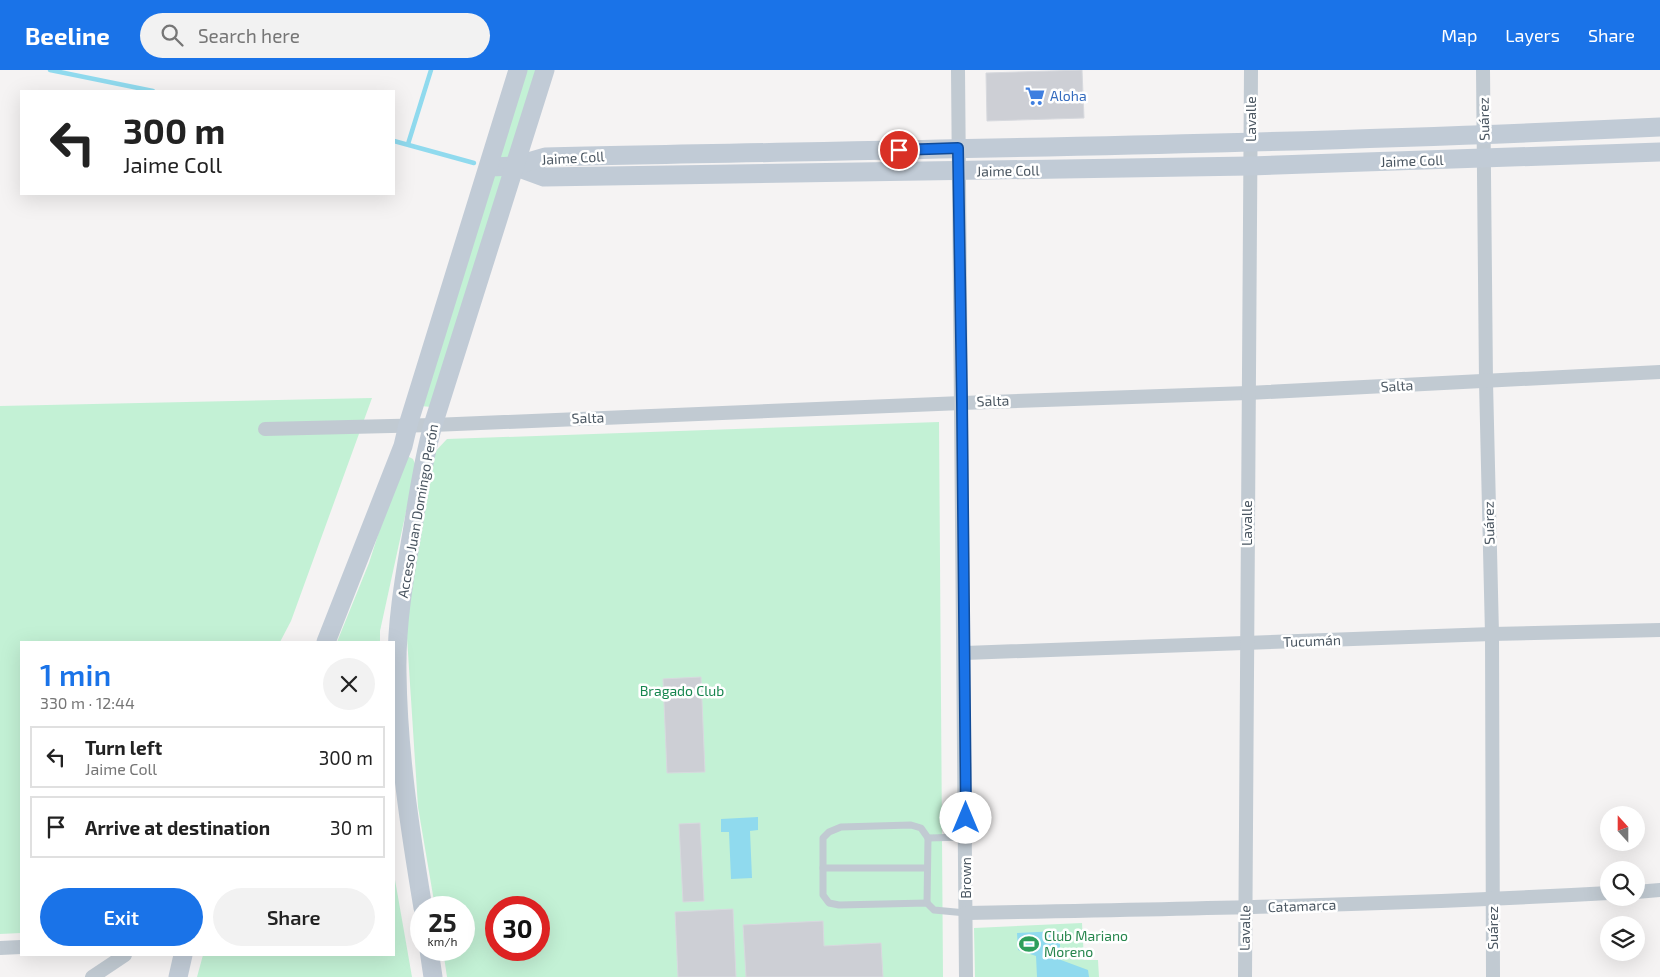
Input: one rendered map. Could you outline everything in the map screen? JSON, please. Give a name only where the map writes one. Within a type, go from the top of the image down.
[{"type":"main road","name":"Acceso Juan Domingo Perón","points":[[326,641],[403,446],[518,70]]},
{"type":"main road","name":"Acceso Juan Domingo Perón","points":[[420,896],[407,808],[397,672],[402,592],[425,453],[432,425],[545,70]]},
{"type":"main road","name":"Jaime Coll","points":[[514,166],[545,157],[1251,142],[1484,135],[1660,127]]},
{"type":"main road","name":"Jaime Coll","points":[[514,166],[544,177],[958,172],[1250,166],[1660,152]]},
{"type":"main road","points":[[489,167],[514,166]]},
{"type":"main road","points":[[178,977],[183,956]]},
{"type":"main road","points":[[431,961],[433,977]]},
{"type":"street","name":"Brown","points":[[958,70],[965,653],[966,977]]},
{"type":"street","name":"Lavalle","points":[[1244,977],[1251,70]]},
{"type":"street","name":"Suárez","points":[[1483,70],[1486,382],[1492,634],[1493,977]]},
{"type":"street","name":"Salta","points":[[265,429],[432,425],[962,402],[1248,393],[1660,372]]},
{"type":"street","name":"Tucumán","points":[[965,653],[1492,634],[1660,630]]},
{"type":"street","points":[[1645,891],[1660,890]]},
{"type":"street","name":"Catamarca","points":[[966,913],[1246,908],[1492,900],[1600,894]]},
{"type":"street","points":[[0,948],[20,947]]},
{"type":"street","points":[[92,977],[124,956]]},
{"type":"lane","points":[[927,903],[839,905],[828,903],[823,895],[823,838],[829,832],[841,827],[911,825],[922,828],[928,838],[927,903],[934,910],[966,913]]},
{"type":"lane","points":[[928,838],[966,836]]},
{"type":"lane","points":[[823,868],[927,868]]},
{"type":"green space","points":[[526,70],[536,70],[431,407],[421,406]]},
{"type":"green space","points":[[372,398],[291,621],[281,641],[20,641],[20,933],[0,934],[0,406]]},
{"type":"green space","name":"Bragado Club","points":[[939,422],[943,977],[447,977],[445,961],[475,961],[475,896],[433,896],[418,807],[406,622],[432,455],[447,439]]},
{"type":"green space","points":[[409,457],[413,459],[416,466],[380,631],[380,641],[337,641],[369,563],[402,460]]},
{"type":"green space","points":[[395,880],[412,977],[197,977],[203,956],[395,956]]},
{"type":"green space","name":"Club Mariano Moreno","points":[[1082,923],[1084,960],[1098,960],[1099,977],[975,977],[974,928]]},
{"type":"water","points":[[758,817],[758,830],[750,831],[752,878],[731,879],[729,832],[721,832],[721,819]]},
{"type":"water","points":[[1059,931],[1061,960],[1088,970],[1089,977],[1037,977],[1036,956],[1018,950],[1017,933]]},
{"type":"building","name":"Aloha","points":[[1082,70],[1084,118],[987,121],[986,73]]},
{"type":"building","points":[[701,677],[705,772],[667,773],[663,679]]},
{"type":"building","points":[[700,823],[704,901],[683,902],[679,824]]},
{"type":"building","points":[[733,909],[736,977],[678,977],[675,912]]},
{"type":"building","points":[[823,921],[824,946],[881,943],[883,977],[746,977],[743,925]]},
{"type":"waterway","points":[[50,70],[148,90]]},
{"type":"waterway","points":[[408,144],[431,70]]},
{"type":"waterway","points":[[395,141],[474,163]]},
{"type":"place","name":"Aloha","points":[[1035,96]]},
{"type":"place","name":"Club Mariano Moreno","points":[[1029,944]]},
{"type":"route","points":[[899,150],[958,148],[966,818]]}]
